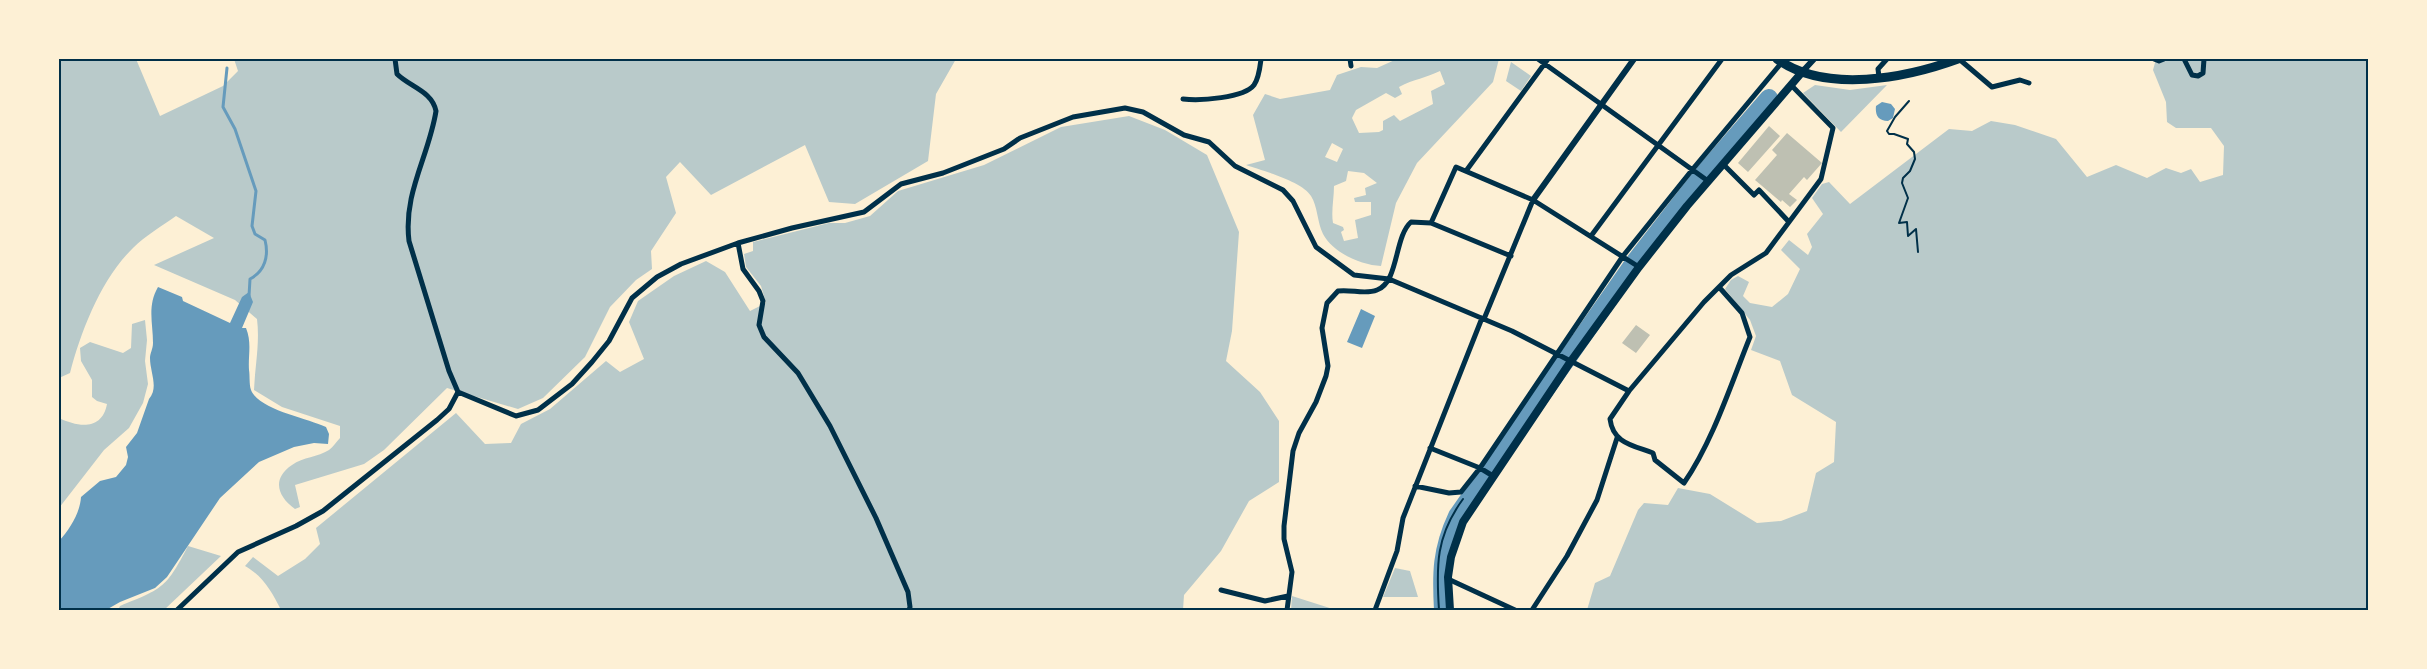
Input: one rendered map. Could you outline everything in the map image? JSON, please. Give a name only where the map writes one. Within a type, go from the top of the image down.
[{"type":"highway","points":[[1782,60],[1803,71],[1844,80],[1879,77],[1930,68],[1959,59]]},
{"type":"main road","points":[[1450,610],[1448,579],[1454,543],[1463,522],[1492,475],[1569,360],[1638,266],[1706,180],[1723,164],[1803,71]]},
{"type":"street","points":[[177,610],[238,552],[296,526],[323,511],[437,420],[449,409],[458,392],[413,257],[406,221],[436,111],[434,102],[429,96],[397,74],[395,59]]},
{"type":"street","points":[[1184,99],[1234,96],[1248,91],[1257,80],[1261,59]]},
{"type":"street","points":[[1350,59],[1351,66]]},
{"type":"street","points":[[1538,59],[1546,61],[1706,180]]},
{"type":"street","points":[[1375,610],[1397,551],[1403,518],[1415,486],[1533,200],[1634,59]]},
{"type":"street","points":[[1591,236],[1722,59]]},
{"type":"street","points":[[1803,71],[1814,59]]},
{"type":"street","points":[[1879,77],[1878,69],[1887,59]]},
{"type":"street","points":[[1959,59],[1992,87],[2020,80],[2029,83]]},
{"type":"street","points":[[2154,59],[2159,61],[2164,59]]},
{"type":"street","points":[[2184,59],[2192,75],[2198,76],[2203,73],[2204,59]]},
{"type":"street","points":[[1415,486],[1449,493],[1461,492],[1482,469],[1625,258],[1782,60]]},
{"type":"street","points":[[1466,171],[1546,61]]},
{"type":"street","points":[[1719,287],[1742,313],[1750,337],[1692,471],[1684,482],[1655,460],[1652,453],[1618,438],[1611,430],[1610,419],[1629,391],[1719,287],[1731,275],[1766,253],[1822,179],[1833,128],[1792,86]]},
{"type":"street","points":[[458,392],[516,416],[538,410],[572,384],[592,362],[609,341],[627,306],[640,290],[681,264],[738,243],[830,219],[847,218],[864,212],[901,184],[943,173],[1004,149],[1020,138],[1073,117],[1125,108],[1143,112],[1184,135],[1209,142],[1235,166],[1283,190],[1293,202],[1316,247],[1354,275],[1389,280],[1483,319],[1559,354],[1629,391]]},
{"type":"street","points":[[1723,164],[1754,195],[1758,190],[1789,222]]},
{"type":"street","points":[[1431,223],[1456,167],[1533,200],[1638,266]]},
{"type":"street","points":[[1287,610],[1292,572],[1284,539],[1285,508],[1293,452],[1298,433],[1314,407],[1326,376],[1328,366],[1322,328],[1327,303],[1338,292],[1378,290],[1389,280],[1408,224],[1411,222],[1431,223],[1510,256]]},
{"type":"street","points":[[738,243],[743,269],[759,290],[763,301],[759,325],[764,337],[798,373],[843,450],[908,592],[909,610]]},
{"type":"street","points":[[1532,610],[1567,556],[1597,500],[1618,438]]},
{"type":"street","points":[[1430,448],[1482,469],[1492,475]]},
{"type":"street","points":[[1448,579],[1515,610]]},
{"type":"street","points":[[1221,590],[1265,602],[1288,596]]},
{"type":"path","points":[[1909,101],[1895,117],[1887,131],[1889,134],[1908,139],[1907,144],[1914,152],[1915,159],[1910,171],[1903,178],[1902,183],[1908,198],[1899,223],[1906,222],[1908,236],[1916,229],[1918,252]]},
{"type":"shaded area","points":[[59,59],[136,59],[160,116],[223,86],[238,71],[234,59],[956,59],[936,94],[928,161],[855,204],[829,202],[805,145],[711,195],[680,162],[666,177],[676,213],[651,251],[652,269],[636,280],[610,307],[585,357],[543,398],[518,409],[447,388],[384,450],[364,464],[295,485],[300,507],[295,509],[284,499],[281,493],[279,482],[281,476],[285,470],[296,462],[330,449],[340,438],[340,426],[282,407],[254,390],[258,346],[257,319],[235,300],[154,265],[214,238],[176,216],[138,244],[111,275],[86,323],[70,373],[59,378]]},
{"type":"shaded area","points":[[1397,59],[1499,59],[1493,82],[1417,163],[1396,203],[1381,266],[1348,257],[1333,247],[1323,234],[1313,200],[1306,191],[1291,181],[1246,165],[1265,160],[1253,115],[1265,94],[1280,99],[1330,90],[1337,75],[1361,67],[1377,68]],"holes":[[[1440,71],[1445,84],[1431,91],[1433,104],[1400,121],[1394,115],[1383,121],[1383,130],[1379,132],[1359,133],[1352,118],[1356,110],[1386,93],[1395,98],[1402,94],[1399,87]],[[1332,143],[1343,149],[1337,162],[1325,157]],[[1348,171],[1364,173],[1377,183],[1365,188],[1366,195],[1354,198],[1355,202],[1371,202],[1371,215],[1355,220],[1358,238],[1344,241],[1341,232],[1344,230],[1343,227],[1333,223],[1332,210],[1334,186],[1346,181]]]},
{"type":"shaded area","points":[[2156,59],[2368,59],[2368,610],[1587,610],[1595,583],[1610,576],[1638,510],[1644,503],[1668,505],[1678,488],[1710,494],[1757,523],[1781,521],[1807,511],[1816,473],[1834,462],[1836,422],[1792,395],[1780,361],[1751,350],[1756,336],[1750,320],[1725,289],[1731,280],[1738,276],[1749,282],[1743,296],[1750,303],[1772,307],[1788,294],[1800,269],[1781,250],[1789,240],[1808,255],[1812,247],[1807,234],[1823,214],[1812,198],[1822,184],[1829,182],[1850,204],[1949,129],[1972,131],[1991,121],[2015,125],[2056,139],[2087,177],[2116,165],[2147,178],[2166,168],[2181,173],[2191,169],[2200,182],[2223,175],[2224,146],[2211,128],[2176,128],[2167,122],[2166,102],[2153,70]]},
{"type":"shaded area","points":[[1511,62],[1531,76],[1521,91],[1506,81]]},
{"type":"shaded area","points":[[1815,85],[1850,90],[1887,85],[1841,132],[1803,93]]},
{"type":"shaded area","points":[[1129,116],[1165,130],[1207,155],[1239,232],[1232,331],[1226,361],[1260,392],[1279,421],[1279,482],[1249,501],[1221,551],[1184,595],[1183,610],[281,610],[266,585],[245,566],[253,557],[278,576],[305,559],[320,544],[316,528],[456,413],[485,444],[511,443],[521,424],[550,409],[606,361],[620,372],[644,359],[629,322],[638,301],[674,276],[706,261],[725,272],[750,311],[766,303],[761,286],[746,267],[744,254],[753,251],[753,242],[829,223],[845,223],[870,216],[898,191],[984,165],[1061,127]]},
{"type":"shaded area","points":[[145,320],[147,340],[145,361],[148,384],[143,403],[129,428],[104,450],[59,508],[59,418],[81,425],[95,423],[104,413],[107,404],[97,401],[92,397],[92,380],[81,361],[80,348],[90,342],[123,353],[131,348],[132,324]]},
{"type":"shaded area","points":[[188,546],[221,556],[164,610],[118,610],[120,606],[146,595],[162,585],[174,571]]},
{"type":"shaded area","points":[[1395,568],[1410,571],[1418,597],[1383,597]]},
{"type":"shaded area","points":[[1292,596],[1336,610],[1291,610]]},
{"type":"water","points":[[1882,102],[1891,104],[1895,109],[1893,118],[1888,121],[1880,119],[1876,112],[1876,106]]},
{"type":"water","points":[[158,287],[182,297],[183,301],[230,323],[242,297],[249,292],[253,302],[242,328],[246,328],[249,339],[251,390],[263,403],[273,408],[326,427],[329,434],[328,444],[314,443],[294,447],[259,462],[220,498],[167,577],[155,588],[120,602],[106,610],[59,610],[59,541],[74,520],[79,509],[81,497],[100,481],[116,477],[126,465],[128,457],[126,447],[137,433],[152,395],[154,385],[150,363],[153,343],[151,315]]},
{"type":"water","points":[[1361,309],[1375,316],[1362,348],[1347,342]]},
{"type":"building","points":[[1769,126],[1780,136],[1748,172],[1738,163]]},
{"type":"building","points":[[1787,133],[1822,163],[1807,180],[1804,177],[1789,194],[1797,200],[1790,207],[1782,200],[1781,202],[1755,180],[1777,155],[1772,150]]},
{"type":"building","points":[[1636,325],[1650,335],[1636,353],[1622,343]]},
{"type":"waterway","points":[[227,68],[223,107],[235,129],[256,191],[252,226],[255,234],[265,240],[266,246],[265,263],[259,272],[250,279],[249,296]]},
{"type":"waterway","points":[[1704,173],[1769,98]]},
{"type":"waterway","points":[[1443,610],[1443,562],[1448,540],[1457,516],[1636,260],[1699,179]]}]
